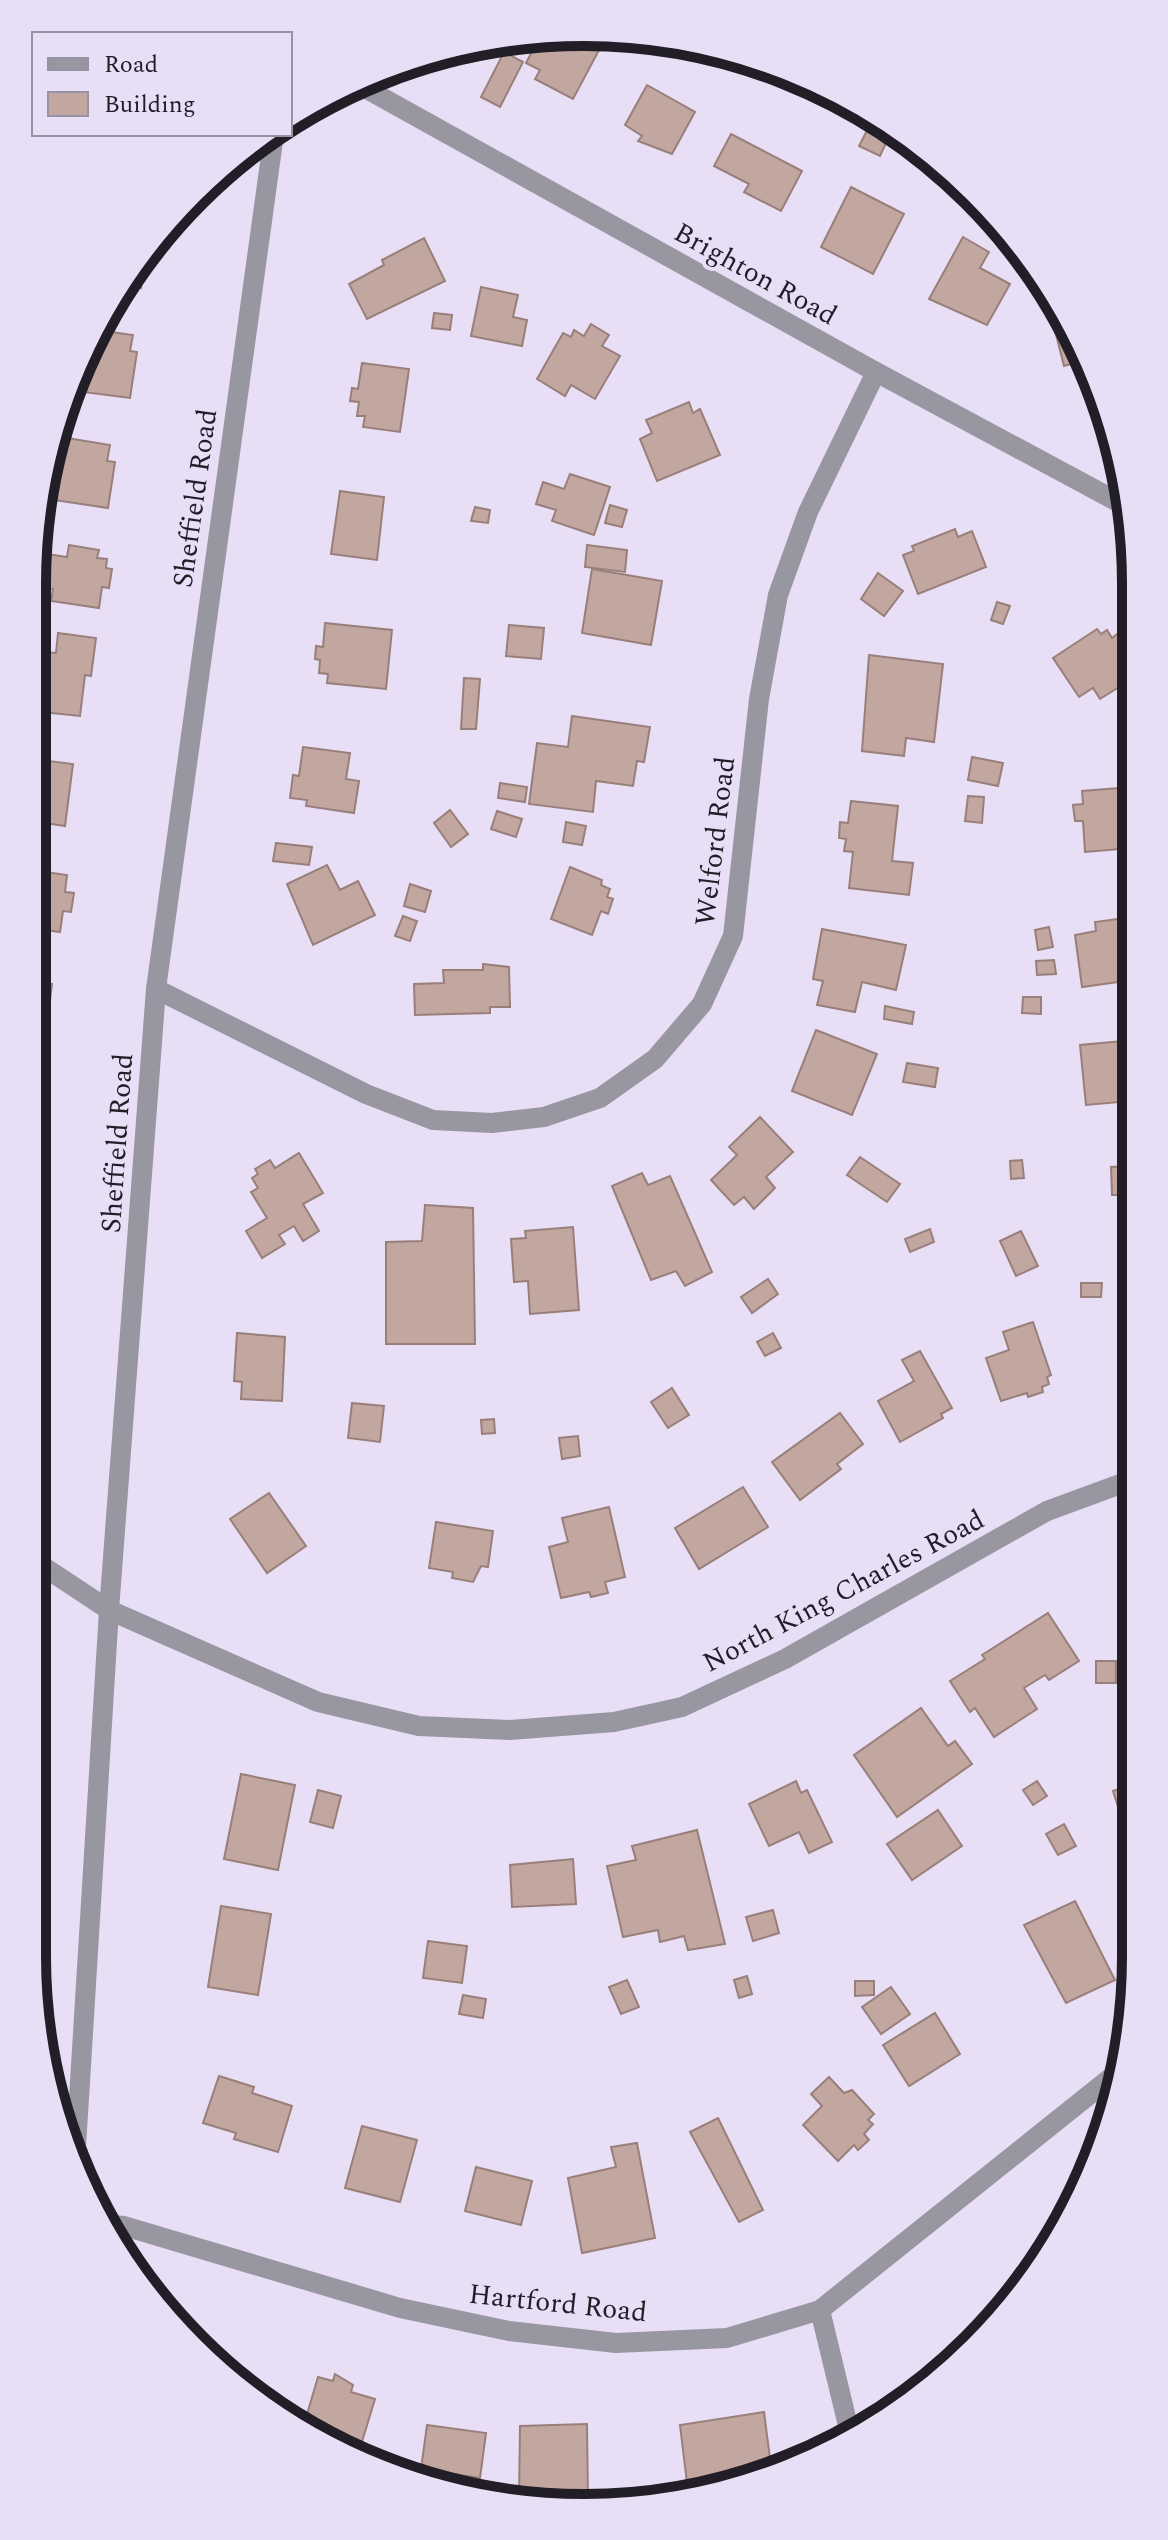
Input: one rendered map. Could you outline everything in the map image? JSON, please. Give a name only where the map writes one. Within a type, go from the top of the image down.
[{"type":"street","name":"Brighton Road","points":[[370,91],[876,372],[1115,500]]},
{"type":"street","name":"Sheffield Road","points":[[77,2134],[109,1610],[156,989],[175,830],[272,146]]},
{"type":"street","name":"Welford Road","points":[[156,989],[366,1094],[433,1120],[492,1123],[544,1117],[600,1098],[655,1059],[702,1004],[733,936],[759,699],[778,595],[808,512],[876,372]]},
{"type":"street","name":"North King Charles Road","points":[[46,1568],[109,1610],[318,1702],[419,1726],[510,1730],[614,1722],[682,1707],[772,1665],[1047,1511],[1122,1483]]},
{"type":"street","name":"Hartford Road","points":[[118,2225],[400,2308],[509,2331],[616,2343],[727,2338],[820,2310],[1107,2080]]},
{"type":"street","points":[[820,2310],[848,2425]]},
{"type":"building","points":[[601,46],[573,99],[535,79],[540,70],[526,63],[533,49]]},
{"type":"building","points":[[504,52],[523,62],[500,107],[481,97]]},
{"type":"building","points":[[647,85],[695,112],[672,154],[638,141],[642,136],[625,125]]},
{"type":"building","points":[[868,128],[887,140],[880,156],[859,146]]},
{"type":"building","points":[[731,134],[802,171],[781,211],[744,192],[749,184],[714,166]]},
{"type":"building","points":[[851,187],[904,214],[873,274],[821,247]]},
{"type":"building","points":[[963,237],[989,252],[980,268],[1010,284],[987,325],[929,299]]},
{"type":"building","points":[[424,238],[445,281],[367,319],[349,284],[384,265],[382,260]]},
{"type":"building","points":[[481,287],[518,295],[513,317],[527,320],[522,346],[471,336]]},
{"type":"building","points":[[434,313],[452,315],[450,330],[432,328]]},
{"type":"building","points":[[1052,319],[1067,346],[1074,363],[1064,366]]},
{"type":"building","points":[[591,324],[609,335],[602,346],[620,356],[595,399],[571,385],[565,396],[537,379],[563,333],[571,337],[574,330],[584,336]]},
{"type":"building","points":[[109,332],[133,335],[130,351],[137,352],[130,398],[83,392]]},
{"type":"building","points":[[362,363],[409,369],[400,432],[363,427],[365,416],[357,416],[359,402],[350,401],[352,388],[358,389]]},
{"type":"building","points":[[689,402],[693,413],[700,409],[720,455],[657,481],[640,439],[652,433],[646,420]]},
{"type":"building","points":[[66,438],[110,445],[107,461],[115,462],[108,508],[53,500]]},
{"type":"building","points":[[570,474],[610,487],[594,535],[552,521],[556,510],[536,504],[543,482],[564,489]]},
{"type":"building","points":[[340,491],[384,497],[377,560],[331,554]]},
{"type":"building","points":[[610,505],[627,510],[622,527],[605,523]]},
{"type":"building","points":[[475,507],[490,510],[488,523],[471,521]]},
{"type":"building","points":[[955,529],[958,537],[972,531],[986,567],[918,594],[903,555],[914,551],[912,546]]},
{"type":"building","points":[[69,545],[99,550],[97,558],[107,559],[106,568],[112,569],[109,588],[102,587],[99,608],[51,601],[53,589],[46,588],[47,554],[67,557]]},
{"type":"building","points":[[587,545],[627,550],[625,572],[585,567]]},
{"type":"building","points":[[592,569],[662,581],[651,645],[582,633]]},
{"type":"building","points":[[878,573],[903,591],[884,616],[861,599]]},
{"type":"building","points":[[997,602],[1010,606],[1003,624],[991,620]]},
{"type":"building","points":[[325,623],[392,630],[386,689],[327,683],[328,674],[319,673],[320,660],[315,659],[316,646],[323,647]]},
{"type":"building","points":[[509,625],[544,628],[541,659],[506,656]]},
{"type":"building","points":[[1097,629],[1101,634],[1107,630],[1112,638],[1117,634],[1122,644],[1122,685],[1100,699],[1093,688],[1079,697],[1053,658]]},
{"type":"building","points":[[58,633],[96,638],[91,676],[85,675],[80,716],[46,712],[46,652],[56,653]]},
{"type":"building","points":[[869,655],[943,664],[934,742],[906,738],[904,756],[862,751]]},
{"type":"building","points":[[464,678],[480,679],[476,729],[461,729]]},
{"type":"building","points":[[572,716],[650,727],[644,762],[637,761],[633,786],[596,781],[593,812],[529,804],[537,743],[568,747]]},
{"type":"building","points":[[303,747],[350,753],[346,779],[359,781],[354,813],[306,806],[307,800],[290,798],[293,775],[299,776]]},
{"type":"building","points":[[972,757],[1003,763],[998,786],[968,780]]},
{"type":"building","points":[[46,761],[73,764],[65,826],[46,823]]},
{"type":"building","points":[[500,783],[527,787],[525,802],[498,798]]},
{"type":"building","points":[[1119,788],[1122,796],[1122,849],[1085,852],[1083,821],[1075,821],[1073,805],[1083,804],[1082,791]]},
{"type":"building","points":[[968,796],[984,797],[982,823],[965,821]]},
{"type":"building","points":[[851,801],[898,806],[892,861],[913,863],[909,895],[849,888],[853,852],[844,851],[846,839],[839,838],[840,822],[848,823]]},
{"type":"building","points":[[450,810],[468,834],[451,847],[434,823]]},
{"type":"building","points":[[497,811],[522,819],[516,837],[491,829]]},
{"type":"building","points":[[566,822],[586,826],[582,845],[563,842]]},
{"type":"building","points":[[276,843],[312,847],[309,865],[273,861]]},
{"type":"building","points":[[327,865],[340,890],[358,881],[375,915],[313,945],[287,884]]},
{"type":"building","points":[[570,867],[602,880],[601,885],[610,889],[607,897],[613,899],[608,914],[601,911],[592,935],[551,919]]},
{"type":"building","points":[[46,872],[67,875],[65,892],[74,893],[71,912],[63,911],[60,932],[46,930]]},
{"type":"building","points":[[410,884],[431,891],[425,912],[404,906]]},
{"type":"building","points":[[403,916],[417,921],[410,941],[395,936]]},
{"type":"building","points":[[1122,918],[1122,982],[1082,987],[1075,935],[1096,931],[1095,922]]},
{"type":"building","points":[[1049,927],[1053,947],[1038,950],[1035,930]]},
{"type":"building","points":[[822,929],[906,945],[896,990],[862,982],[855,1012],[817,1005],[823,981],[813,979]]},
{"type":"building","points":[[1054,960],[1056,974],[1037,975],[1036,961]]},
{"type":"building","points":[[483,964],[509,967],[510,1007],[490,1007],[490,1013],[415,1015],[414,984],[444,983],[443,970],[483,970]]},
{"type":"building","points":[[46,983],[52,984],[46,1034]]},
{"type":"building","points":[[1118,986],[1122,986],[1122,1005],[1120,1005]]},
{"type":"building","points":[[1023,997],[1041,997],[1041,1014],[1022,1013]]},
{"type":"building","points":[[885,1006],[914,1012],[912,1024],[884,1019]]},
{"type":"building","points":[[816,1030],[877,1054],[852,1115],[792,1091]]},
{"type":"building","points":[[1122,1041],[1122,1107],[1119,1107],[1119,1102],[1086,1105],[1080,1045]]},
{"type":"building","points":[[907,1063],[938,1068],[935,1087],[903,1082]]},
{"type":"building","points":[[760,1117],[793,1152],[766,1177],[775,1188],[754,1209],[744,1197],[734,1205],[711,1180],[737,1155],[729,1147]]},
{"type":"building","points":[[299,1153],[323,1193],[303,1204],[319,1231],[303,1241],[294,1226],[279,1235],[285,1244],[262,1258],[246,1231],[267,1218],[251,1192],[258,1188],[252,1178],[258,1174],[255,1169],[270,1160],[275,1168]]},
{"type":"building","points":[[860,1157],[900,1184],[887,1202],[847,1175]]},
{"type":"building","points":[[1022,1160],[1024,1178],[1011,1179],[1010,1161]]},
{"type":"building","points":[[1122,1166],[1122,1195],[1112,1195],[1111,1167]]},
{"type":"building","points":[[642,1173],[648,1185],[670,1176],[712,1272],[685,1286],[676,1271],[651,1280],[612,1186]]},
{"type":"building","points":[[425,1205],[473,1208],[475,1344],[386,1344],[386,1242],[422,1241]]},
{"type":"building","points":[[573,1227],[579,1310],[530,1314],[528,1281],[514,1282],[511,1239],[526,1238],[525,1231]]},
{"type":"building","points":[[930,1229],[934,1242],[910,1252],[905,1239]]},
{"type":"building","points":[[1021,1231],[1038,1266],[1016,1276],[1000,1241]]},
{"type":"building","points":[[768,1279],[778,1294],[752,1313],[741,1297]]},
{"type":"building","points":[[1081,1283],[1102,1283],[1101,1297],[1081,1297]]},
{"type":"building","points":[[1033,1322],[1051,1375],[1047,1377],[1049,1384],[1042,1387],[1043,1392],[1001,1401],[986,1358],[1009,1350],[1003,1332]]},
{"type":"building","points":[[237,1333],[285,1337],[282,1401],[241,1399],[242,1382],[234,1381]]},
{"type":"building","points":[[773,1333],[781,1348],[765,1356],[757,1342]]},
{"type":"building","points":[[920,1351],[952,1408],[941,1414],[943,1418],[900,1442],[878,1401],[914,1381],[902,1360]]},
{"type":"building","points":[[672,1388],[689,1415],[668,1428],[651,1402]]},
{"type":"building","points":[[352,1403],[384,1406],[380,1442],[348,1438]]},
{"type":"building","points":[[840,1413],[863,1444],[837,1464],[841,1469],[800,1500],[772,1462]]},
{"type":"building","points":[[494,1419],[495,1433],[482,1434],[481,1420]]},
{"type":"building","points":[[578,1436],[580,1456],[562,1459],[559,1438]]},
{"type":"building","points":[[743,1487],[768,1527],[699,1569],[675,1528]]},
{"type":"building","points":[[269,1493],[306,1546],[267,1573],[230,1519]]},
{"type":"building","points":[[609,1507],[625,1577],[605,1582],[608,1593],[591,1597],[589,1592],[561,1598],[549,1547],[568,1542],[562,1518]]},
{"type":"building","points":[[436,1522],[493,1531],[488,1567],[481,1566],[473,1582],[452,1578],[453,1572],[429,1568]]},
{"type":"building","points":[[1048,1613],[1079,1661],[1049,1680],[1045,1675],[1024,1688],[1037,1709],[994,1737],[975,1708],[970,1712],[950,1681],[985,1659],[982,1655]]},
{"type":"building","points":[[1096,1661],[1116,1661],[1116,1683],[1096,1683]]},
{"type":"building","points":[[921,1708],[948,1746],[955,1741],[972,1764],[897,1817],[854,1755]]},
{"type":"building","points":[[241,1774],[295,1785],[278,1870],[224,1859]]},
{"type":"building","points":[[796,1781],[801,1793],[807,1790],[832,1842],[809,1853],[799,1832],[769,1846],[749,1804]]},
{"type":"building","points":[[1037,1781],[1047,1796],[1033,1805],[1023,1790]]},
{"type":"building","points":[[1122,1788],[1122,1820],[1113,1791]]},
{"type":"building","points":[[318,1790],[341,1796],[333,1828],[310,1822]]},
{"type":"building","points":[[938,1810],[962,1846],[912,1880],[887,1844]]},
{"type":"building","points":[[1064,1824],[1076,1846],[1058,1855],[1046,1834]]},
{"type":"building","points":[[697,1830],[725,1944],[688,1950],[684,1936],[660,1942],[658,1930],[623,1937],[607,1866],[636,1860],[632,1846]]},
{"type":"building","points":[[573,1859],[576,1904],[512,1907],[510,1865]]},
{"type":"building","points":[[1075,1901],[1115,1980],[1066,2003],[1024,1925]]},
{"type":"building","points":[[221,1906],[271,1914],[258,1995],[208,1987]]},
{"type":"building","points":[[773,1910],[779,1933],[753,1941],[746,1917]]},
{"type":"building","points":[[428,1941],[467,1946],[462,1983],[423,1978]]},
{"type":"building","points":[[747,1976],[752,1994],[739,1998],[734,1980]]},
{"type":"building","points":[[627,1980],[639,2007],[621,2014],[609,1987]]},
{"type":"building","points":[[855,1981],[874,1981],[874,1995],[855,1996]]},
{"type":"building","points":[[891,1987],[910,2014],[881,2034],[862,2007]]},
{"type":"building","points":[[463,1995],[486,1999],[483,2018],[459,2014]]},
{"type":"building","points":[[935,2013],[960,2054],[909,2086],[883,2045]]},
{"type":"building","points":[[219,2076],[254,2087],[252,2093],[292,2106],[278,2152],[234,2139],[236,2133],[203,2123]]},
{"type":"building","points":[[829,2077],[844,2093],[852,2090],[874,2114],[868,2120],[873,2124],[864,2134],[869,2140],[858,2150],[854,2145],[838,2161],[803,2125],[822,2106],[811,2094]]},
{"type":"building","points":[[718,2118],[763,2210],[739,2222],[690,2132]]},
{"type":"building","points":[[362,2126],[417,2140],[400,2202],[345,2188]]},
{"type":"building","points":[[637,2143],[655,2238],[582,2253],[568,2178],[616,2167],[611,2147]]},
{"type":"building","points":[[476,2167],[532,2181],[521,2225],[465,2211]]},
{"type":"building","points":[[335,2374],[353,2385],[351,2392],[375,2399],[361,2445],[306,2417],[318,2377],[333,2381]]},
{"type":"building","points":[[764,2412],[770,2460],[687,2484],[680,2425]]},
{"type":"building","points":[[587,2424],[588,2494],[519,2490],[520,2426]]},
{"type":"building","points":[[427,2425],[486,2433],[480,2478],[453,2474],[452,2478],[421,2468]]}]
